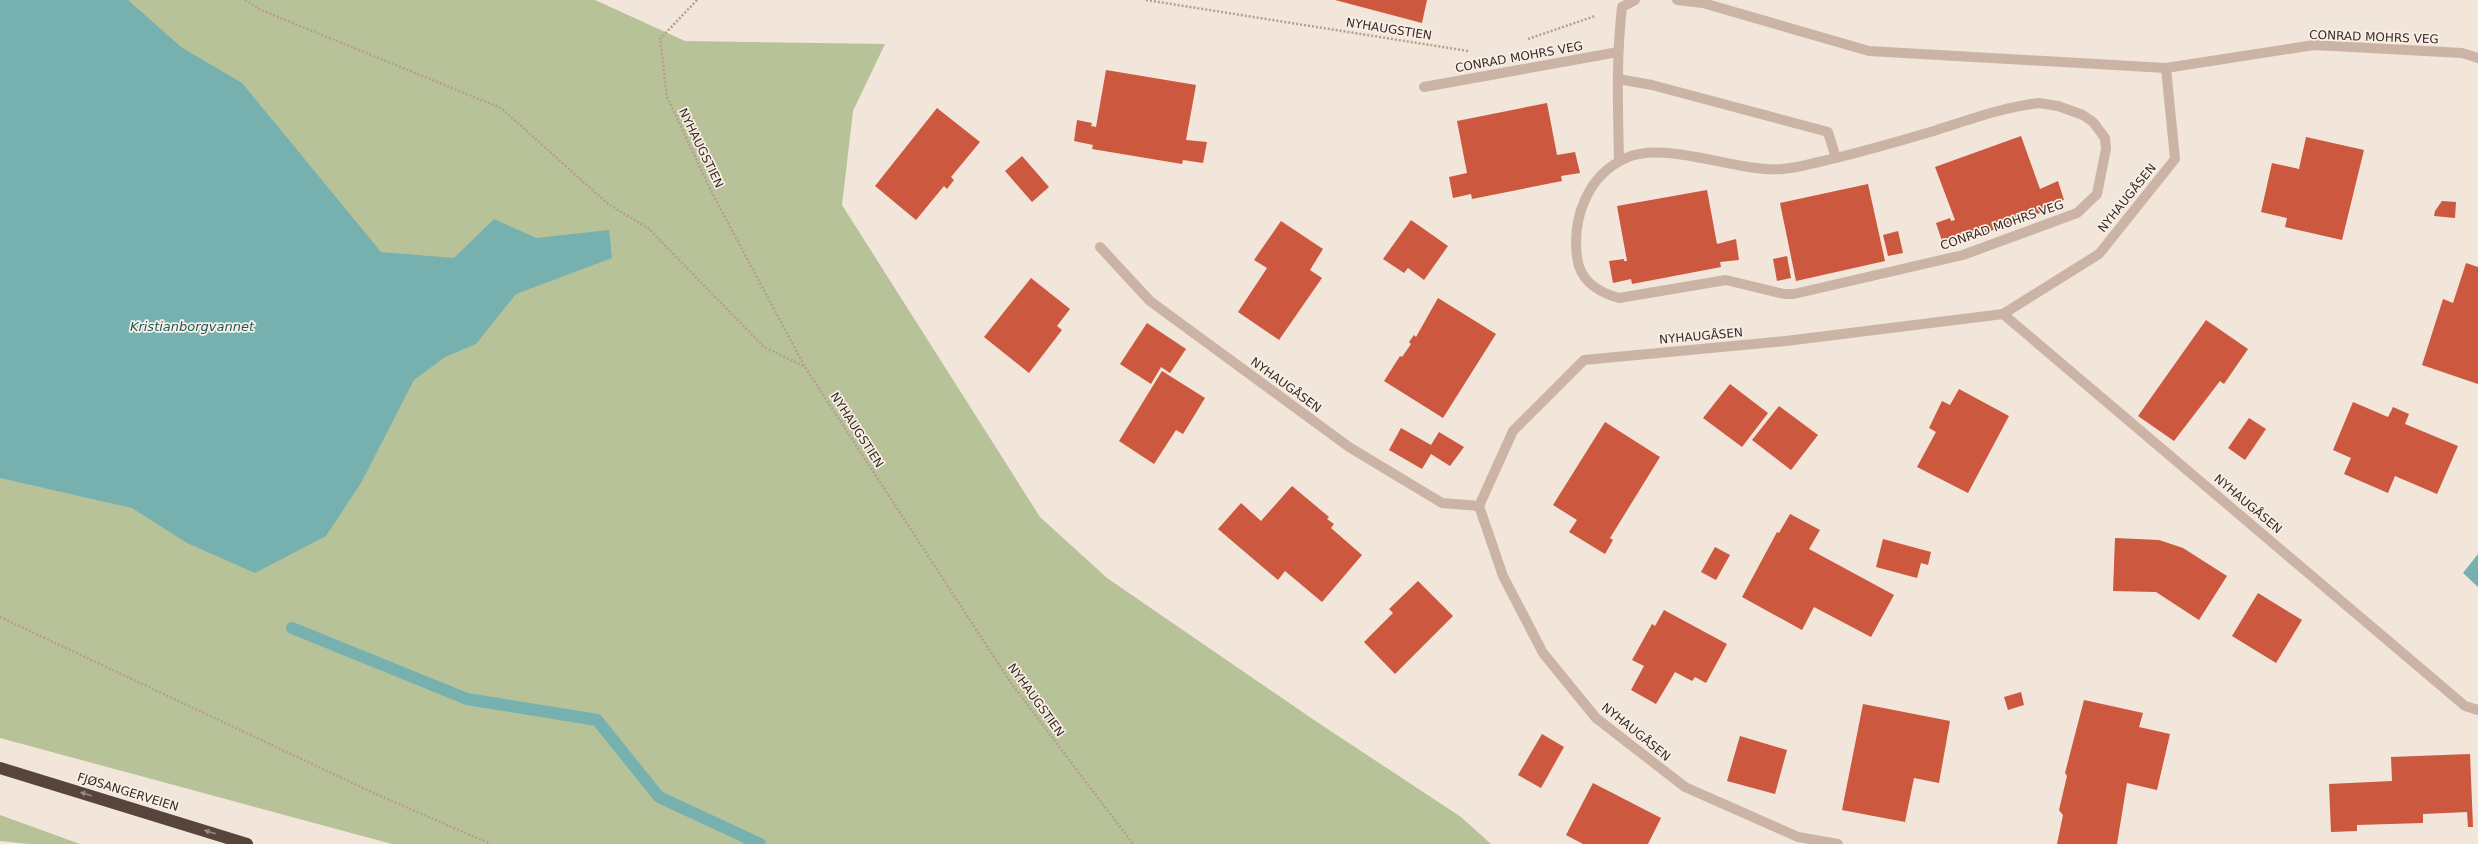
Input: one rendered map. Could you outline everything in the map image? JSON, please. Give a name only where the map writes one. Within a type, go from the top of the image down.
[{"type":"highway","name":"FJØSANGERVEIEN","points":[[0,768],[247,844]]},
{"type":"street","points":[[1619,161],[1618,52],[1622,7],[1635,0]]},
{"type":"street","name":"CONRAD MOHRS VEG","points":[[1677,0],[1703,3],[1869,51],[2166,68],[2314,45],[2462,53],[2478,58]]},
{"type":"street","name":"CONRAD MOHRS VEG","points":[[1424,87],[1618,52]]},
{"type":"street","name":"NYHAUGÅSEN","points":[[1838,844],[1798,837],[1685,787],[1596,718],[1543,653],[1503,576],[1479,506],[1513,431],[1584,360],[1786,341],[2003,314],[2099,254],[2175,159],[2166,68]]},
{"type":"street","points":[[1618,79],[1652,85],[1828,132],[1836,158]]},
{"type":"street","name":"CONRAD MOHRS VEG","points":[[2039,103],[2058,106],[2083,115],[2093,122],[2105,138],[2106,149],[2097,194],[2077,213],[1963,255],[1794,294],[1784,294],[1726,280],[1619,298],[1608,295],[1585,280],[1577,259],[1575,238],[1579,213],[1587,194],[1598,178],[1619,161],[1628,157],[1660,153],[1717,160],[1752,169],[1784,169],[1884,147],[2014,105],[2039,103]]},
{"type":"street","name":"NYHAUGÅSEN","points":[[1100,247],[1150,301],[1349,447],[1442,503],[1479,506]]},
{"type":"street","name":"NYHAUGÅSEN","points":[[2003,314],[2466,706],[2478,710]]},
{"type":"path","points":[[245,0],[261,10],[501,108],[608,204],[648,228],[764,347],[805,367]]},
{"type":"path","name":"NYHAUGSTIEN","points":[[697,0],[660,39],[667,98],[712,193],[805,367],[1012,683],[1133,844]]},
{"type":"path","name":"NYHAUGSTIEN","points":[[1146,0],[1471,51]]},
{"type":"path","points":[[1524,41],[1622,7]]},
{"type":"path","points":[[0,617],[378,795],[491,844]]},
{"type":"green space","points":[[0,0],[595,0],[685,41],[885,44],[853,111],[842,205],[1040,517],[1107,578],[1317,722],[1461,817],[1491,844],[392,844],[0,738]]},
{"type":"green space","points":[[0,815],[80,844],[29,844],[0,841]]},
{"type":"water","name":"Kristianborgvannet","points":[[0,0],[128,0],[181,47],[242,83],[381,252],[454,258],[494,219],[536,238],[609,230],[612,258],[516,294],[476,344],[445,357],[414,380],[361,483],[326,536],[255,573],[187,543],[132,508],[0,478]]},
{"type":"water","points":[[2478,554],[2478,587],[2463,573]]},
{"type":"building","points":[[1335,0],[1427,0],[1422,23]]},
{"type":"building","points":[[1106,70],[1196,85],[1186,140],[1207,142],[1203,163],[1183,160],[1182,164],[1092,149],[1093,145],[1074,141],[1077,120],[1092,123],[1091,126],[1096,127]]},
{"type":"building","points":[[1547,103],[1557,155],[1575,152],[1580,173],[1561,176],[1562,181],[1472,199],[1471,194],[1453,198],[1449,177],[1467,173],[1457,121]]},
{"type":"building","points":[[937,108],[980,142],[951,177],[954,180],[947,189],[944,186],[916,220],[875,186]]},
{"type":"building","points":[[2021,136],[2040,189],[2058,181],[2064,200],[2046,205],[2048,210],[1963,241],[1961,237],[1943,244],[1936,223],[1950,218],[1951,221],[1955,220],[1935,167]]},
{"type":"building","points":[[2306,137],[2364,150],[2342,240],[2285,227],[2287,218],[2261,212],[2272,163],[2299,169]]},
{"type":"building","points":[[1022,156],[1049,187],[1032,202],[1005,171]]},
{"type":"building","points":[[1868,184],[1885,261],[1796,281],[1780,203]]},
{"type":"building","points":[[1707,190],[1717,244],[1736,239],[1739,260],[1720,262],[1721,267],[1632,284],[1631,279],[1613,283],[1609,261],[1624,259],[1624,261],[1627,261],[1617,206]]},
{"type":"building","points":[[2442,201],[2456,202],[2455,218],[2434,216],[2435,211]]},
{"type":"building","points":[[1411,220],[1448,246],[1424,280],[1408,268],[1404,273],[1383,259]]},
{"type":"building","points":[[1281,221],[1323,249],[1310,270],[1322,278],[1279,340],[1238,312],[1267,268],[1254,260]]},
{"type":"building","points":[[1898,231],[1903,253],[1888,256],[1883,235]]},
{"type":"building","points":[[1787,256],[1791,278],[1777,281],[1773,259]]},
{"type":"building","points":[[2466,263],[2478,267],[2478,384],[2422,365],[2443,299],[2453,303]]},
{"type":"building","points":[[1031,278],[1070,309],[1057,326],[1062,330],[1029,373],[984,337]]},
{"type":"building","points":[[1438,298],[1496,334],[1443,418],[1384,381],[1400,356],[1402,357],[1411,344],[1409,342],[1414,335],[1416,337]]},
{"type":"building","points":[[2206,320],[2248,349],[2224,384],[2220,381],[2174,441],[2138,416]]},
{"type":"building","points":[[1147,323],[1186,349],[1170,373],[1161,367],[1151,384],[1120,364]]},
{"type":"building","points":[[1162,371],[1205,398],[1183,434],[1176,430],[1154,464],[1119,441]]},
{"type":"building","points":[[1730,384],[1768,413],[1742,447],[1703,418]]},
{"type":"building","points":[[1959,389],[2009,416],[1968,493],[1917,467],[1936,432],[1929,428],[1942,401],[1950,405]]},
{"type":"building","points":[[2353,402],[2388,417],[2393,407],[2409,414],[2405,424],[2458,446],[2437,494],[2395,476],[2388,493],[2344,474],[2351,458],[2333,450]]},
{"type":"building","points":[[1779,406],[1818,435],[1791,470],[1752,440]]},
{"type":"building","points":[[2249,418],[2266,429],[2245,460],[2228,448]]},
{"type":"building","points":[[1605,422],[1660,457],[1610,538],[1613,540],[1605,554],[1569,532],[1577,520],[1553,505]]},
{"type":"building","points":[[1401,428],[1431,445],[1439,432],[1464,447],[1450,466],[1431,454],[1422,469],[1389,450]]},
{"type":"building","points":[[1292,486],[1329,517],[1327,519],[1334,524],[1331,528],[1362,555],[1322,602],[1285,571],[1278,580],[1218,529],[1241,503],[1261,521]]},
{"type":"building","points":[[1790,514],[1820,530],[1809,549],[1894,595],[1871,637],[1814,607],[1802,630],[1742,597],[1777,532],[1779,533]]},
{"type":"building","points":[[2115,538],[2159,540],[2183,548],[2227,576],[2199,620],[2156,592],[2113,591]]},
{"type":"building","points":[[1883,539],[1931,552],[1928,565],[1921,563],[1917,578],[1876,567]]},
{"type":"building","points":[[1715,547],[1730,555],[1716,580],[1701,572]]},
{"type":"building","points":[[1418,581],[1453,616],[1395,674],[1364,642],[1393,613],[1389,609]]},
{"type":"building","points":[[2258,593],[2302,620],[2276,663],[2232,636]]},
{"type":"building","points":[[1664,610],[1727,644],[1706,683],[1695,677],[1692,681],[1675,672],[1656,704],[1631,690],[1644,666],[1632,660],[1652,624],[1655,626]]},
{"type":"building","points":[[2021,692],[2024,705],[2008,710],[2004,697]]},
{"type":"building","points":[[2084,700],[2143,713],[2139,727],[2170,734],[2157,790],[2127,783],[2117,844],[2057,844],[2063,815],[2059,810],[2067,776],[2065,773]]},
{"type":"building","points":[[1863,704],[1950,721],[1939,783],[1914,778],[1905,822],[1842,810]]},
{"type":"building","points":[[1542,734],[1564,747],[1541,788],[1518,775]]},
{"type":"building","points":[[1740,736],[1787,750],[1775,794],[1727,781]]},
{"type":"building","points":[[2470,754],[2473,827],[2468,827],[2467,812],[2423,814],[2423,823],[2357,825],[2357,831],[2331,832],[2329,784],[2392,781],[2391,757]]},
{"type":"building","points":[[1593,783],[1661,818],[1648,844],[1583,844],[1566,835]]},
{"type":"waterway","points":[[292,628],[467,699],[597,720],[659,797],[760,844]]}]
